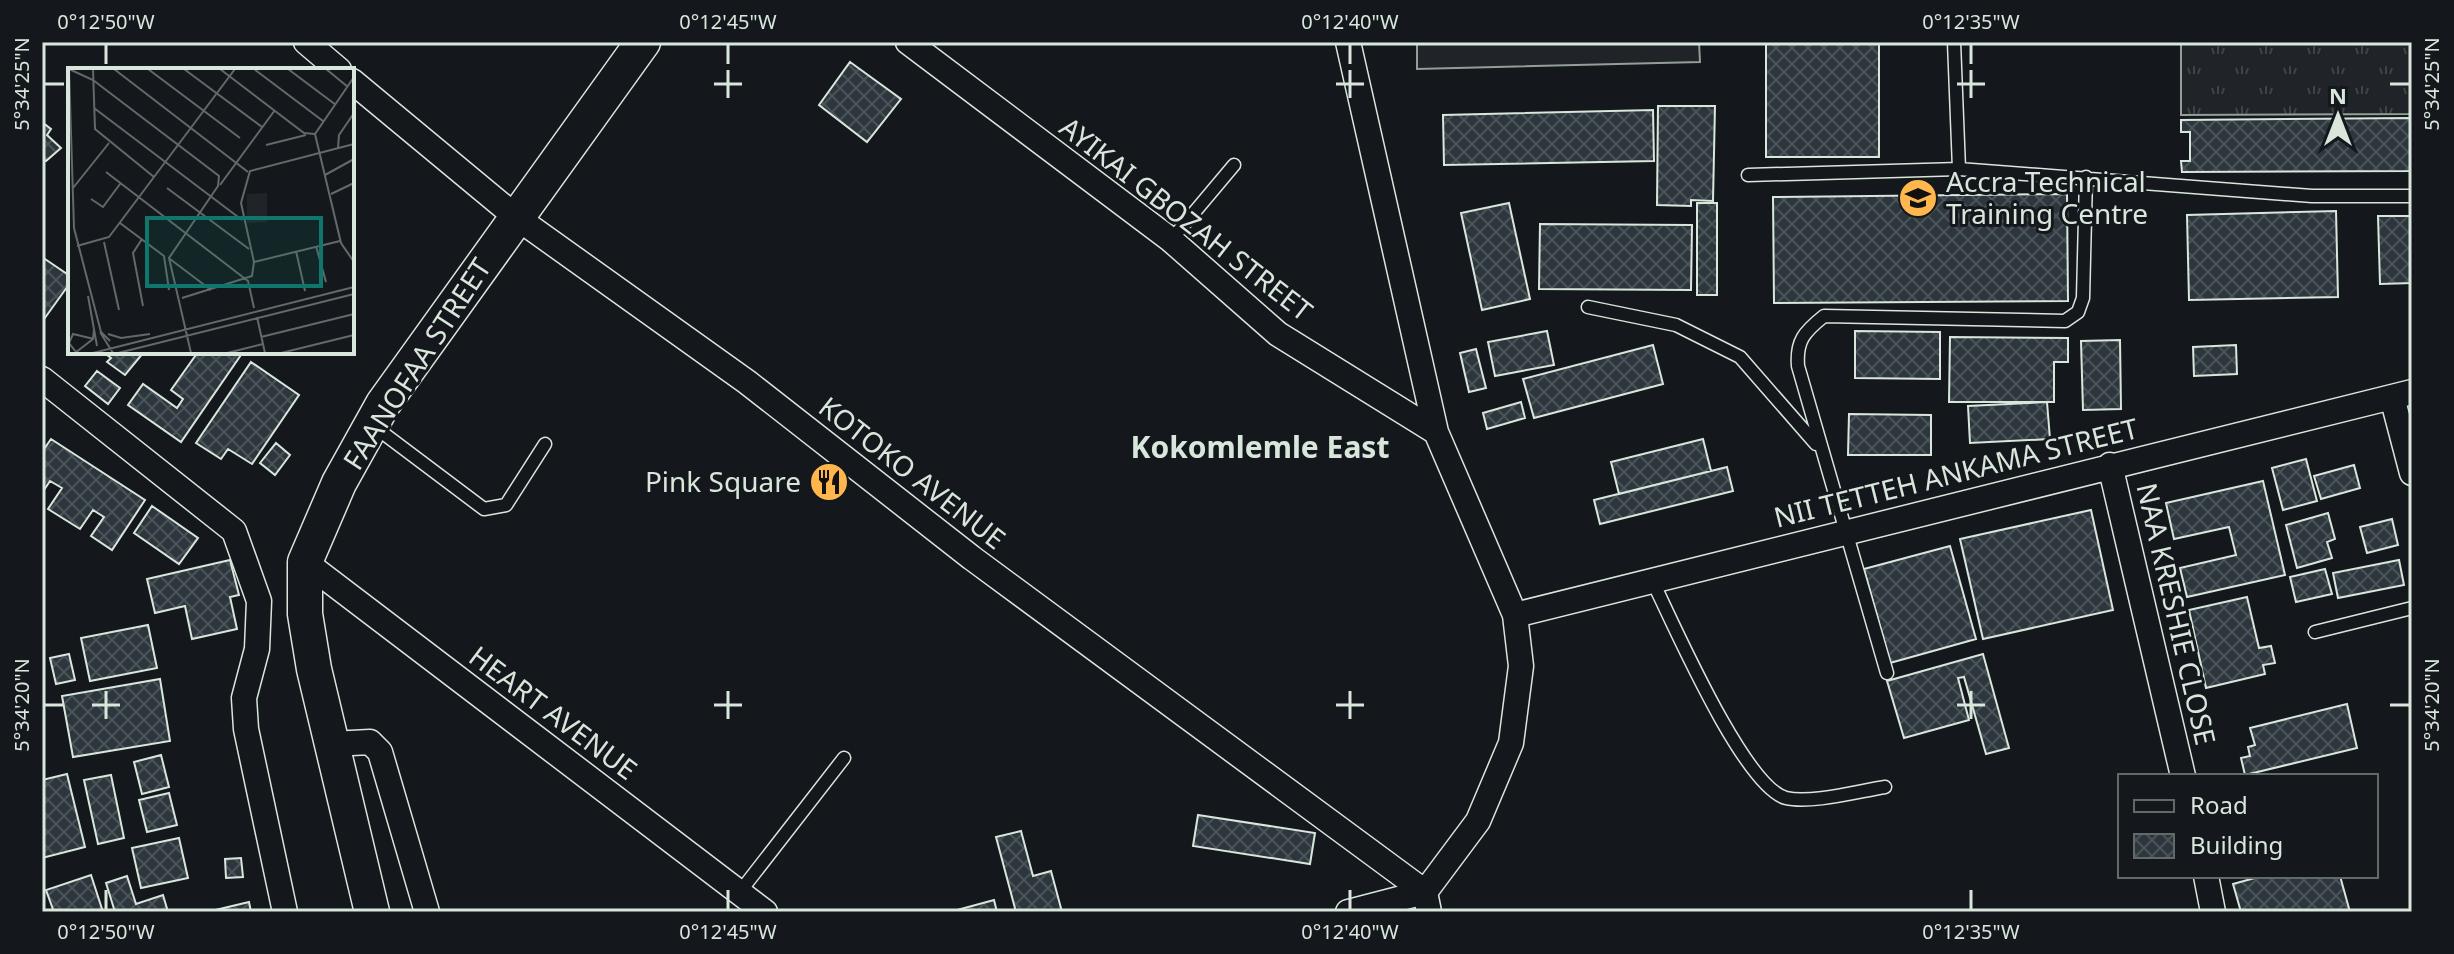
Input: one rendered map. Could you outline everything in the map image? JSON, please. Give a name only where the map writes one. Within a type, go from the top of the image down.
[{"type":"main road","name":"FAANOFAA STREET","points":[[372,912],[305,614],[305,562],[339,483],[413,360],[643,42]]},
{"type":"street","points":[[306,42],[337,68]]},
{"type":"street","name":"AYIKAI GBOZAH STREET","points":[[908,42],[1171,240],[1278,334],[1436,432]]},
{"type":"street","points":[[1348,42],[1436,432],[1515,615],[1521,666],[1511,743],[1478,821],[1427,902],[1348,912]]},
{"type":"street","name":"KOTOKO AVENUE","points":[[354,83],[516,217],[747,382],[972,558],[1427,902]]},
{"type":"street","points":[[42,379],[234,531],[259,601],[257,649],[244,698],[246,729],[285,912]]},
{"type":"street","points":[[2402,394],[2412,473]]},
{"type":"street","name":"NII TETTEH ANKAMA STREET","points":[[1515,615],[2402,394]]},
{"type":"street","name":"NAA KRESHIE CLOSE","points":[[2110,465],[2183,774]]},
{"type":"street","name":"HEART AVENUE","points":[[305,562],[765,912]]},
{"type":"street","points":[[332,744],[370,742],[380,752],[427,912]]},
{"type":"street","points":[[2206,878],[2213,912]]},
{"type":"lane","points":[[1954,42],[1959,169]]},
{"type":"lane","points":[[1171,240],[1234,165]]},
{"type":"lane","points":[[1748,175],[1959,169],[2312,196],[2412,196]]},
{"type":"lane","points":[[1887,673],[1843,532],[1798,366],[1797,349],[1803,333],[1824,316],[2065,321],[2078,312],[2083,298],[2086,177]]},
{"type":"lane","points":[[1588,307],[1676,325],[1740,357],[1820,448]]},
{"type":"lane","points":[[372,425],[484,509],[506,505],[545,444]]},
{"type":"lane","points":[[1652,580],[1722,719],[1764,785],[1787,798],[1885,787]]},
{"type":"lane","points":[[2315,632],[2412,608]]},
{"type":"lane","points":[[739,893],[844,758]]},
{"type":"green space","points":[[1417,42],[1699,42],[1700,62],[1417,69]]},
{"type":"green space","points":[[2181,42],[2412,42],[2412,114],[2181,115]]},
{"type":"building","points":[[1766,42],[1879,42],[1879,157],[1766,157]]},
{"type":"building","points":[[850,62],[901,99],[867,142],[819,105]]},
{"type":"building","points":[[1658,106],[1715,106],[1713,201],[1691,200],[1691,206],[1657,205]]},
{"type":"building","points":[[1653,110],[1654,161],[1444,165],[1443,115]]},
{"type":"building","points":[[2412,118],[2412,171],[2182,172],[2181,161],[2190,161],[2190,132],[2181,132],[2181,120]]},
{"type":"building","points":[[42,122],[51,129],[47,135],[61,148],[46,161],[42,159]]},
{"type":"building","points":[[2067,194],[2068,301],[1774,303],[1773,197]]},
{"type":"building","points":[[1509,203],[1530,299],[1482,310],[1461,213]]},
{"type":"building","points":[[1697,203],[1717,203],[1717,295],[1697,295]]},
{"type":"building","points":[[2336,211],[2338,297],[2189,300],[2187,215]]},
{"type":"building","points":[[2378,216],[2412,216],[2412,283],[2380,284]]},
{"type":"building","points":[[1540,224],[1692,225],[1691,290],[1539,289]]},
{"type":"building","points":[[42,257],[68,275],[68,286],[42,322]]},
{"type":"building","points":[[1547,331],[1554,365],[1495,376],[1488,342]]},
{"type":"building","points":[[1855,331],[1940,332],[1940,379],[1855,378]]},
{"type":"building","points":[[1950,337],[2068,338],[2068,362],[2054,362],[2054,402],[1949,402]]},
{"type":"building","points":[[2120,340],[2121,409],[2083,410],[2081,341]]},
{"type":"building","points":[[1653,345],[1663,384],[1534,418],[1523,379]]},
{"type":"building","points":[[2236,345],[2237,374],[2194,376],[2193,347]]},
{"type":"building","points":[[1476,349],[1486,388],[1469,392],[1460,353]]},
{"type":"building","points":[[106,354],[142,354],[125,375],[107,362],[111,358]]},
{"type":"building","points":[[197,354],[242,354],[181,442],[128,405],[143,384],[177,408],[183,399],[171,390]]},
{"type":"building","points":[[251,362],[299,395],[252,464],[228,449],[221,459],[196,443]]},
{"type":"building","points":[[97,371],[120,388],[108,404],[85,386]]},
{"type":"building","points":[[1521,402],[1525,418],[1487,429],[1483,413]]},
{"type":"building","points":[[2047,402],[2050,439],[1970,443],[1968,406]]},
{"type":"building","points":[[1849,414],[1931,415],[1931,455],[1848,455]]},
{"type":"building","points":[[51,439],[145,500],[112,550],[91,536],[104,517],[93,510],[80,529],[48,509],[62,488],[50,481],[42,493],[42,452]]},
{"type":"building","points":[[1703,439],[1711,471],[1619,494],[1611,462]]},
{"type":"building","points":[[276,443],[290,455],[275,475],[260,463]]},
{"type":"building","points":[[2306,459],[2317,501],[2283,510],[2272,468]]},
{"type":"building","points":[[2354,465],[2360,488],[2321,499],[2314,476]]},
{"type":"building","points":[[1727,467],[1733,491],[1600,524],[1594,500]]},
{"type":"building","points":[[2263,481],[2285,575],[2187,597],[2180,568],[2236,555],[2229,527],[2174,539],[2166,503]]},
{"type":"building","points":[[152,506],[198,538],[179,564],[134,533]]},
{"type":"building","points":[[2091,510],[2113,610],[1983,639],[1960,539]]},
{"type":"building","points":[[2328,513],[2335,539],[2327,542],[2332,558],[2297,568],[2286,525]]},
{"type":"building","points":[[2392,519],[2398,545],[2367,553],[2360,527]]},
{"type":"building","points":[[1950,546],[1976,639],[1890,663],[1864,569]]},
{"type":"building","points":[[230,560],[239,595],[230,597],[237,629],[192,639],[185,606],[155,613],[147,579]]},
{"type":"building","points":[[2399,560],[2404,585],[2338,598],[2333,573]]},
{"type":"building","points":[[2325,569],[2332,594],[2296,602],[2290,577]]},
{"type":"building","points":[[2247,597],[2259,648],[2271,646],[2275,663],[2263,665],[2265,674],[2206,688],[2189,610]]},
{"type":"building","points":[[148,625],[157,668],[90,681],[81,638]]},
{"type":"building","points":[[69,654],[75,680],[56,684],[50,658]]},
{"type":"building","points":[[1983,654],[2009,748],[1986,754],[1964,677],[1958,678],[1969,720],[1904,738],[1887,681]]},
{"type":"building","points":[[160,679],[170,741],[73,757],[62,696]]},
{"type":"building","points":[[2347,704],[2357,748],[2245,774],[2241,758],[2250,756],[2248,747],[2255,745],[2250,728]]},
{"type":"building","points":[[161,755],[169,787],[142,794],[134,762]]},
{"type":"building","points":[[67,774],[85,847],[42,858],[42,780]]},
{"type":"building","points":[[111,775],[124,838],[98,844],[84,780]]},
{"type":"building","points":[[169,793],[177,825],[147,832],[139,800]]},
{"type":"building","points":[[1198,815],[1315,833],[1310,864],[1193,846]]},
{"type":"building","points":[[1021,831],[1033,876],[1051,871],[1062,912],[1016,912],[996,837]]},
{"type":"building","points":[[179,838],[188,878],[141,888],[132,848]]},
{"type":"building","points":[[241,858],[243,877],[226,878],[225,859]]},
{"type":"building","points":[[91,875],[103,912],[54,912],[46,890]]},
{"type":"building","points":[[127,876],[136,904],[163,895],[168,912],[115,912],[106,883]]},
{"type":"building","points":[[2255,878],[2341,878],[2350,912],[2241,912],[2233,884]]},
{"type":"building","points":[[994,900],[997,912],[957,912],[957,910]]},
{"type":"building","points":[[249,902],[251,912],[207,912]]},
{"type":"place","name":"Accra Technical Training Centre","points":[[1918,198]]},
{"type":"place","name":"Pink Square","points":[[829,482]]},
{"type":"district","name":"Kokomlemle East","points":[[1260,448]]}]
